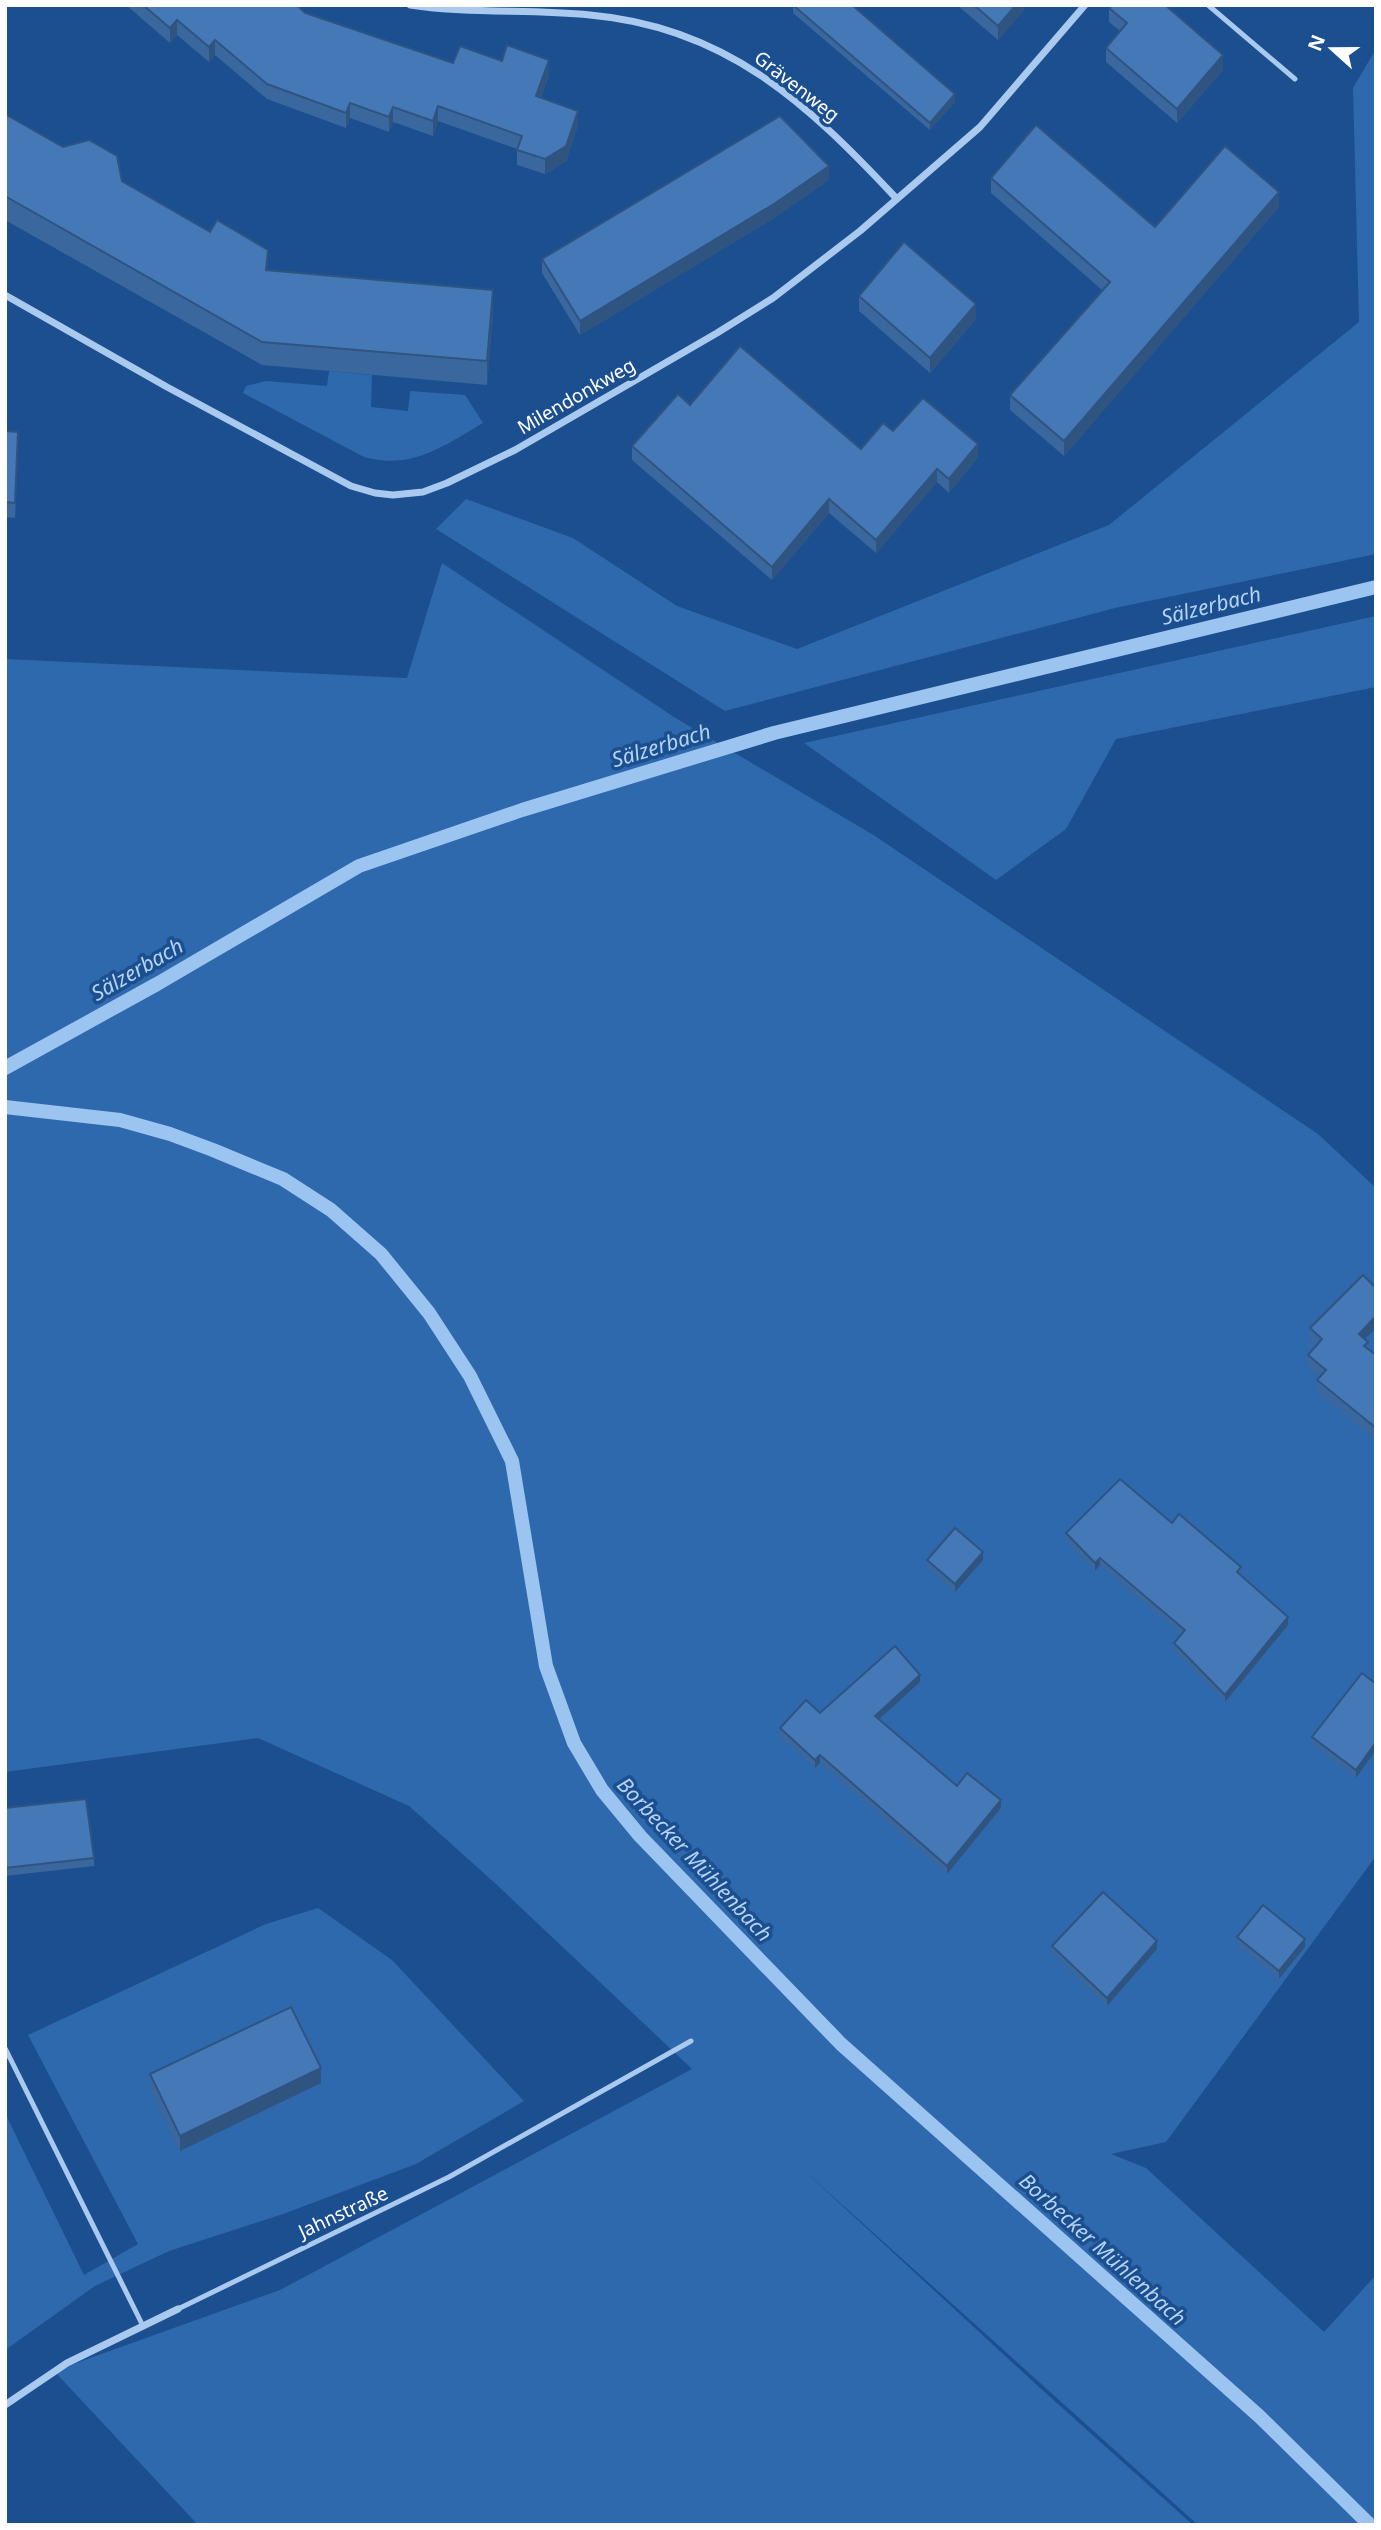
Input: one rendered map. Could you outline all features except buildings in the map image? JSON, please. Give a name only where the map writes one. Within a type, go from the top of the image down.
[{"type":"street","name":"Grävenweg","points":[[410,5],[599,16],[633,22],[689,38],[726,54],[783,90],[815,116],[896,198]]},
{"type":"street","name":"Milendonkweg","points":[[5,295],[167,387],[351,486],[375,493],[409,494],[447,483],[515,450],[773,298],[821,263],[980,127],[1085,5]]},
{"type":"street","name":"Jahnstraße","points":[[5,2405],[66,2363],[142,2324],[178,2309]]},
{"type":"lane","points":[[1209,5],[1294,79]]},
{"type":"lane","name":"Jahnstraße","points":[[178,2309],[449,2178],[691,2041]]},
{"type":"lane","points":[[5,2048],[142,2324]]},
{"type":"shaded area","points":[[1376,49],[1376,554],[1115,608],[725,711],[436,529],[466,499],[573,538],[677,606],[797,649],[1109,525],[1359,322],[1353,88]]},
{"type":"shaded area","points":[[329,371],[372,375],[371,407],[408,411],[410,391],[465,395],[483,423],[426,454],[397,461],[381,460],[364,457],[243,393],[246,386],[266,381],[327,386]]},
{"type":"shaded area","points":[[442,563],[674,717],[875,836],[1318,1134],[1376,1188],[1376,1856],[1166,2142],[1111,2154],[1146,2168],[1324,2332],[1376,2275],[1376,2525],[1198,2525],[798,2165],[1193,2525],[198,2525],[54,2371],[280,2290],[692,2069],[409,1806],[258,1738],[5,1772],[5,659],[407,678]]},
{"type":"shaded area","points":[[1376,616],[1376,687],[1116,739],[1066,829],[996,880],[804,743]]},
{"type":"shaded area","points":[[318,1908],[392,1960],[524,2101],[416,2164],[283,2214],[169,2251],[95,2286],[8,2348],[5,2345],[5,2113],[84,2275],[138,2244],[28,2035],[266,1924]]},
{"type":"waterway","name":"Sälzerbach","points":[[5,1068],[157,984],[359,866],[522,810],[774,733],[1376,587]]},
{"type":"waterway","name":"Borbecker Mühlenbach","points":[[5,1107],[120,1120],[213,1150],[283,1179],[331,1210],[381,1254],[429,1313],[470,1376],[512,1461],[546,1666],[574,1743],[602,1790],[640,1836],[841,2044],[1259,2416],[1370,2525]]}]
